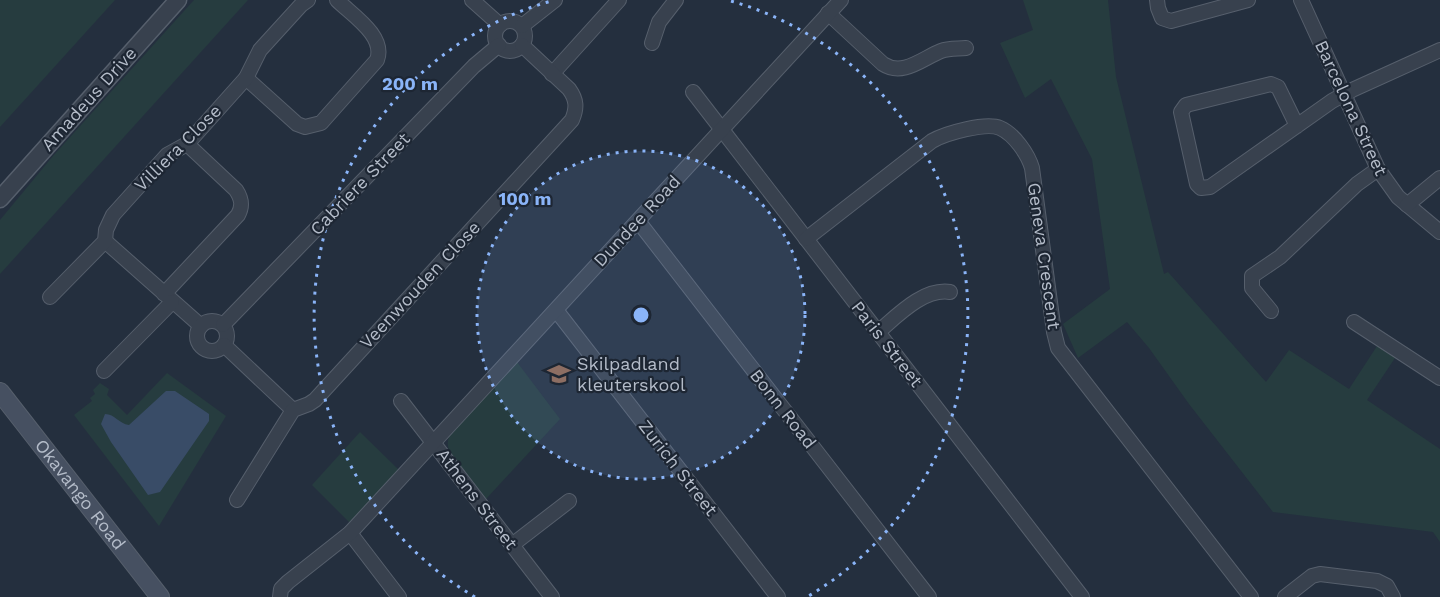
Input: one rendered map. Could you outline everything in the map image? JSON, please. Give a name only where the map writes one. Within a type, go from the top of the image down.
[{"type":"main road","name":"Okavango Road","points":[[0,392],[160,597]]},
{"type":"street","name":"Amadeus Drive","points":[[0,199],[178,0]]},
{"type":"street","name":"Villiera Close","points":[[51,297],[105,241],[106,230],[113,214],[167,155],[187,144],[246,78],[260,50],[308,0]]},
{"type":"street","points":[[246,78],[297,124],[305,127],[321,123],[377,60],[380,50],[376,38],[337,0]]},
{"type":"street","points":[[472,0],[500,25]]},
{"type":"street","points":[[522,26],[555,0]]},
{"type":"street","points":[[552,74],[620,0]]},
{"type":"street","points":[[652,43],[660,22],[676,0]]},
{"type":"street","name":"Dundee Road","points":[[280,597],[282,589],[288,582],[350,533],[841,0]]},
{"type":"street","points":[[1157,0],[1162,18],[1171,21],[1243,1]]},
{"type":"street","name":"Barcelona Street","points":[[1301,0],[1378,169],[1390,188],[1440,232]]},
{"type":"street","points":[[828,13],[890,68],[904,68],[944,50],[966,48]]},
{"type":"street","points":[[513,21],[522,26],[525,36],[522,45],[510,51],[498,45],[495,37],[500,25],[513,21]]},
{"type":"street","name":"Cabriere Street","points":[[223,326],[474,66],[498,45]]},
{"type":"street","name":"Veenwouden Close","points":[[237,500],[293,410],[315,400],[572,120],[576,110],[574,95],[522,45]]},
{"type":"street","points":[[1297,126],[1278,87],[1272,84],[1186,105],[1181,112],[1197,184],[1204,189],[1344,95],[1440,50]]},
{"type":"street","name":"Paris Street","points":[[693,92],[1082,597]]},
{"type":"street","name":"Geneva Crescent","points":[[806,239],[932,141],[948,134],[988,126],[997,127],[1006,132],[1026,156],[1032,168],[1058,348],[1251,597]]},
{"type":"street","points":[[104,371],[238,216],[241,209],[240,196],[236,190],[187,144]]},
{"type":"street","points":[[1270,311],[1252,288],[1252,276],[1280,257],[1357,184],[1378,169]]},
{"type":"street","points":[[1407,205],[1440,178]]},
{"type":"street","name":"Bonn Road","points":[[638,220],[929,597]]},
{"type":"street","points":[[105,241],[201,326]]},
{"type":"street","points":[[878,332],[923,297],[935,292],[950,292]]},
{"type":"street","name":"Zurich Street","points":[[556,310],[778,597]]},
{"type":"street","points":[[212,321],[223,326],[227,336],[224,345],[216,351],[203,348],[197,338],[201,326],[212,321]]},
{"type":"street","points":[[1354,322],[1440,378]]},
{"type":"street","points":[[224,345],[293,410]]},
{"type":"street","name":"Athens Street","points":[[401,401],[552,597]]},
{"type":"street","points":[[512,545],[569,501]]},
{"type":"street","points":[[350,533],[399,597]]},
{"type":"street","points":[[1285,597],[1312,576],[1320,574],[1377,580],[1387,586],[1393,597]]},
{"type":"green space","points":[[0,0],[115,0],[0,127]]},
{"type":"green space","points":[[194,0],[248,0],[0,274],[0,220],[53,156]]},
{"type":"green space","points":[[1023,0],[1108,0],[1116,77],[1164,274],[1168,272],[1266,382],[1289,350],[1349,389],[1379,343],[1397,355],[1367,400],[1440,449],[1440,542],[1433,532],[1273,512],[1127,322],[1078,358],[1063,324],[1110,289],[1092,159],[1051,79],[1025,98],[1000,43],[1033,30]]},
{"type":"green space","points":[[517,362],[560,419],[486,499],[451,455],[448,440],[452,432]]},
{"type":"green space","points":[[167,373],[226,416],[159,526],[74,415],[92,401],[90,398],[95,394],[93,390],[100,383],[109,389],[107,395],[127,415]]},
{"type":"green space","points":[[360,432],[400,471],[351,524],[312,485]]},
{"type":"water","points":[[166,391],[175,391],[209,414],[209,421],[160,492],[148,495],[101,424],[105,414],[129,425]]},
{"type":"place","name":"Skilpadland kleuterskool","points":[[559,374]]}]
